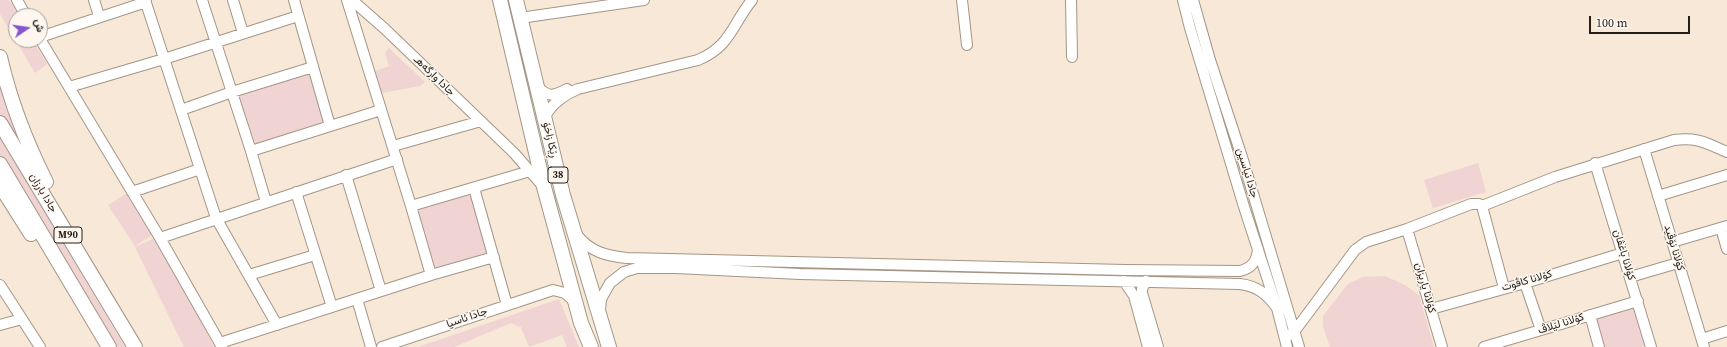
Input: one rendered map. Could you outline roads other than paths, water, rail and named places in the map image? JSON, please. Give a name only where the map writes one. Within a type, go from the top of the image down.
[{"type":"highway","name":"ڕێکا زاخۆ","points":[[500,0],[544,186],[576,305],[591,347]]},
{"type":"highway","name":"ڕێکا زاخۆ","points":[[516,0],[563,195],[609,347]]},
{"type":"highway","points":[[0,57],[9,93],[23,132],[69,226],[85,264]]},
{"type":"highway","name":"جادا بارزان","points":[[0,123],[135,347]]},
{"type":"highway","name":"جادا بارزان","points":[[0,164],[109,347]]},
{"type":"highway","points":[[0,186],[52,266],[82,303]]},
{"type":"street","points":[[94,0],[99,16]]},
{"type":"street","points":[[202,0],[266,202]]},
{"type":"street","points":[[233,0],[243,33]]},
{"type":"street","points":[[294,0],[330,126]]},
{"type":"street","points":[[347,0],[397,159],[431,275]]},
{"type":"street","name":"جادا وارگه‌هـ","points":[[352,0],[385,29],[481,121],[514,153],[544,186]]},
{"type":"street","points":[[520,18],[575,4],[644,0]]},
{"type":"street","points":[[537,86],[541,90],[550,94],[558,95],[574,86],[694,57],[707,51],[724,35],[745,0]]},
{"type":"street","points":[[545,117],[554,105],[567,95],[578,90],[698,60],[711,55],[728,38],[752,0]]},
{"type":"street","points":[[962,0],[967,45]]},
{"type":"street","points":[[1071,0],[1072,57]]},
{"type":"street","name":"جادا نیاسین","points":[[1183,0],[1192,36],[1286,343]]},
{"type":"street","name":"جادا نیاسین","points":[[1193,0],[1210,60],[1242,157],[1299,347]]},
{"type":"street","points":[[48,35],[145,1],[216,218],[277,325]]},
{"type":"street","points":[[69,87],[164,59],[298,16]]},
{"type":"street","points":[[46,48],[160,238],[221,345],[381,291],[494,257]]},
{"type":"street","points":[[181,110],[232,92],[313,67]]},
{"type":"street","points":[[550,94],[548,98],[549,102],[554,105]]},
{"type":"street","points":[[251,151],[381,110]]},
{"type":"street","points":[[393,146],[481,121]]},
{"type":"street","points":[[1286,343],[1355,250],[1366,242],[1407,229],[1471,204],[1479,204],[1482,206],[1595,163],[1674,140],[1689,138],[1698,139],[1727,152]]},
{"type":"street","points":[[514,153],[520,155],[527,153],[532,148],[534,142]]},
{"type":"street","name":"کۆلانا نۆڤید","points":[[1644,149],[1703,343]]},
{"type":"street","points":[[160,238],[216,218],[397,159]]},
{"type":"street","name":"کۆلانا باغڤان","points":[[1595,163],[1651,347]]},
{"type":"street","points":[[132,192],[200,169]]},
{"type":"street","points":[[411,206],[530,171]]},
{"type":"street","points":[[346,175],[381,291]]},
{"type":"street","points":[[1658,196],[1727,175]]},
{"type":"street","points":[[474,188],[507,305]]},
{"type":"street","points":[[296,192],[332,307]]},
{"type":"street","points":[[1482,206],[1504,288]]},
{"type":"street","points":[[1672,242],[1724,227],[1727,249]]},
{"type":"street","name":"کۆلانا یاریزان","points":[[1407,229],[1442,347]]},
{"type":"street","points":[[573,230],[583,242],[596,252],[611,257],[677,264],[797,273],[1246,284],[1264,293],[1276,308]]},
{"type":"street","points":[[599,318],[600,299],[610,283],[624,272],[637,268],[677,264],[799,262],[1089,269],[1245,270],[1252,265],[1257,258],[1258,249]]},
{"type":"street","name":"کۆلانا کاڤوت","points":[[1431,308],[1525,283],[1623,252]]},
{"type":"street","points":[[249,276],[315,255]]},
{"type":"street","points":[[797,273],[799,262]]},
{"type":"street","points":[[1630,277],[1678,263]]},
{"type":"street","points":[[913,265],[913,276]]},
{"type":"street","points":[[566,266],[563,277],[553,290],[565,293],[576,305]]},
{"type":"street","points":[[972,266],[972,277]]},
{"type":"street","points":[[1088,280],[1089,269]]},
{"type":"street","points":[[1245,270],[1250,275],[1251,279],[1246,284]]},
{"type":"street","points":[[1124,281],[1138,295],[1158,347]]},
{"type":"street","points":[[1146,281],[1138,295],[1148,347]]},
{"type":"street","points":[[1525,283],[1541,330]]},
{"type":"street","points":[[0,285],[40,347]]},
{"type":"street","name":"جادا ئاسيا","points":[[382,347],[553,290]]},
{"type":"street","points":[[357,299],[371,347]]},
{"type":"street","name":"کۆلانا لێلاڤ","points":[[1491,346],[1638,301]]},
{"type":"street","points":[[1590,315],[1599,347]]},
{"type":"street","points":[[0,325],[22,319]]},
{"type":"street","points":[[1703,343],[1727,331]]}]
